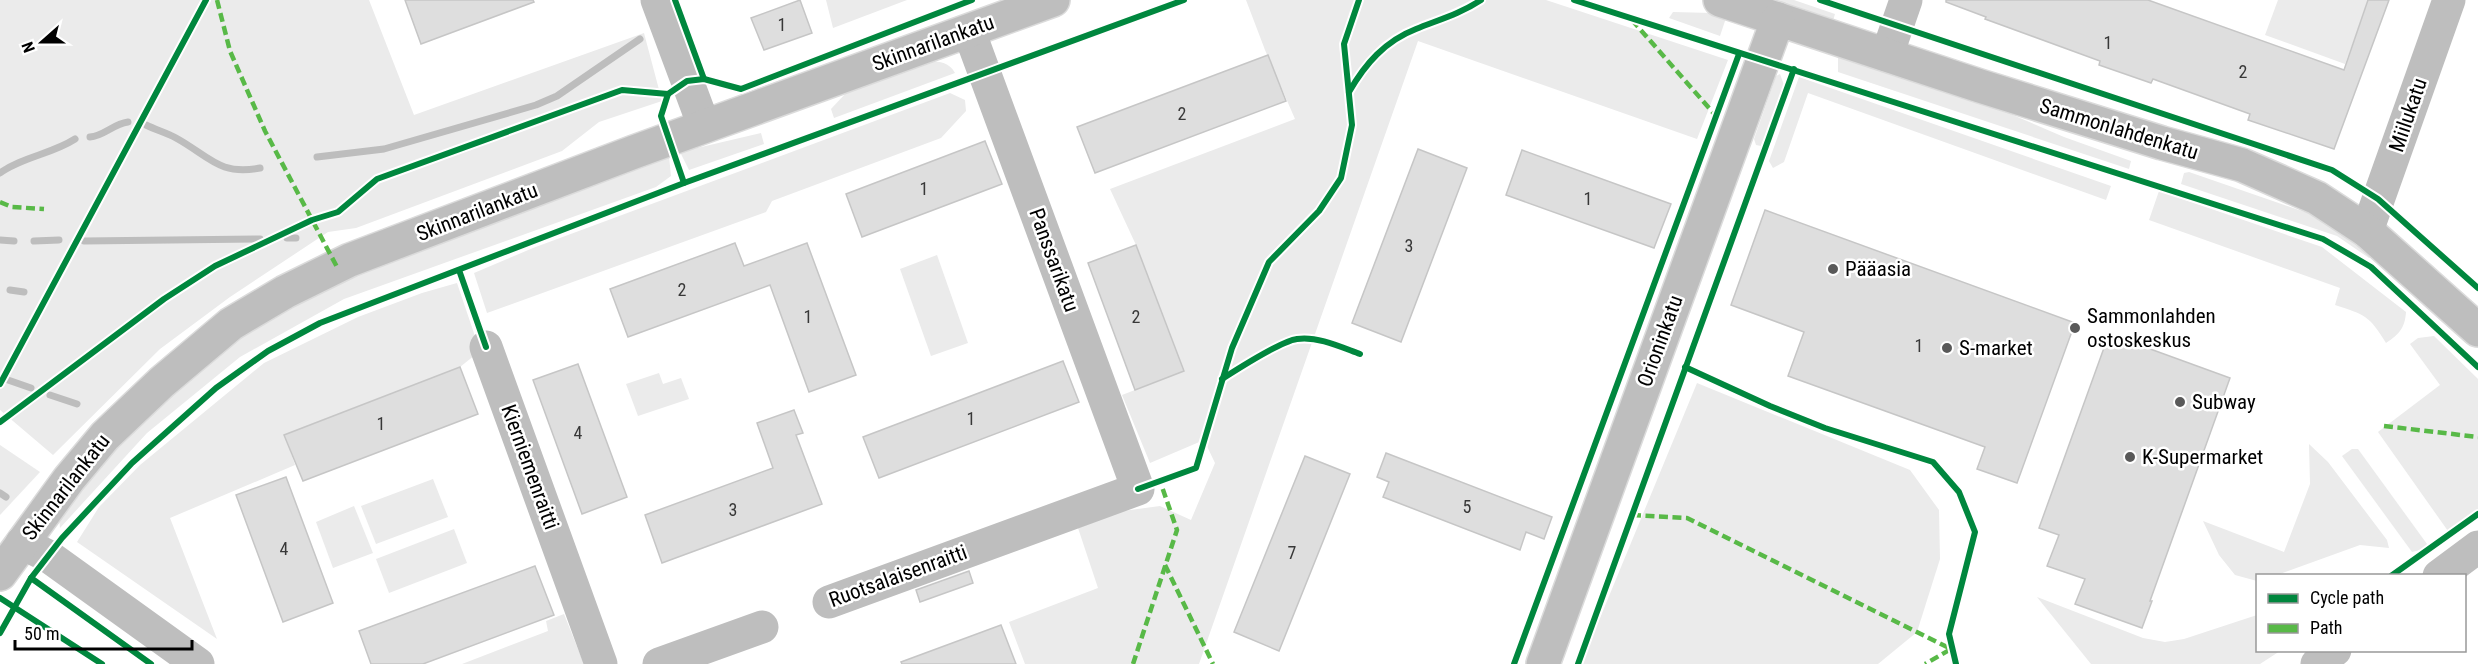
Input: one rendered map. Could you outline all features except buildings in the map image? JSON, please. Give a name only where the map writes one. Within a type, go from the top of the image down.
[{"type":"main road","points":[[657,0],[704,126]]},
{"type":"main road","name":"Skinnarilankatu","points":[[0,574],[69,479],[105,436],[162,382],[231,324],[285,292],[350,260],[704,126],[1053,0]]},
{"type":"main road","name":"Sammonlahdenkatu","points":[[1720,0],[2162,143],[2242,165],[2317,198],[2367,231],[2478,330]]},
{"type":"main road","points":[[1887,55],[1906,0]]},
{"type":"main road","name":"Miilukatu","points":[[2367,231],[2449,0]]},
{"type":"main road","name":"Orioninkatu","points":[[1543,664],[1778,19]]},
{"type":"main road","name":"Panssarikatu","points":[[969,31],[1138,489]]},
{"type":"main road","name":"Kierniemenraitti","points":[[486,347],[601,664]]},
{"type":"main road","name":"Ruotsalaisenraitti","points":[[829,602],[1138,489]]},
{"type":"main road","points":[[21,543],[48,556],[198,664]]},
{"type":"main road","points":[[2442,574],[2478,547]]},
{"type":"main road","points":[[659,664],[762,627]]},
{"type":"main road","points":[[2317,664],[2334,652]]},
{"type":"shaded area","points":[[0,0],[369,0],[414,115],[644,33],[662,101],[599,122],[562,151],[356,228],[328,232],[230,297],[160,349],[53,455],[0,410]]},
{"type":"shaded area","points":[[826,0],[907,0],[833,28]]},
{"type":"shaded area","points":[[1246,0],[1546,0],[1728,60],[1697,139],[1418,41],[1199,664],[1025,664],[1009,622],[1098,588],[1078,528],[1123,511],[1160,506],[1191,520],[1215,463],[1204,440],[1150,463],[1122,395],[1184,371],[1136,245],[1110,189],[1295,119]]},
{"type":"shaded area","points":[[1761,0],[1794,0],[1835,14],[1833,21]]},
{"type":"shaded area","points":[[2278,0],[2369,0],[2345,64],[2265,35]]},
{"type":"shaded area","points":[[1673,12],[1712,13],[1726,18],[1720,36],[1669,18]]},
{"type":"shaded area","points":[[1838,54],[1971,97],[2064,137],[2131,161],[2129,169],[1838,72]]},
{"type":"shaded area","points":[[929,61],[941,62],[953,69],[955,73],[834,118],[831,109],[846,93],[857,86]]},
{"type":"shaded area","points":[[1780,74],[1784,85],[1761,146],[1756,145],[1754,139],[1776,76]]},
{"type":"shaded area","points":[[1799,77],[2111,186],[2106,200],[1808,93],[1784,162],[1773,168],[1769,161]]},
{"type":"shaded area","points":[[950,93],[965,100],[966,111],[941,138],[772,201],[766,212],[487,313],[474,273],[533,248]]},
{"type":"shaded area","points":[[761,133],[764,144],[689,170],[680,152]]},
{"type":"shaded area","points":[[669,156],[671,176],[656,187],[344,299],[240,357],[147,433],[60,528],[59,518],[132,423],[229,340],[344,277]]},
{"type":"shaded area","points":[[2189,172],[2325,219],[2376,255],[2369,258],[2337,236],[2181,184],[2184,173]]},
{"type":"shaded area","points":[[2159,191],[2322,247],[2406,312],[2401,330],[2386,343],[2365,317],[2335,305],[2340,288],[2149,220]]},
{"type":"shaded area","points":[[937,255],[968,343],[931,356],[900,269]]},
{"type":"shaded area","points":[[457,283],[480,351],[460,367],[285,435],[295,465],[170,518],[217,639],[77,542],[99,507],[140,465],[264,363],[358,317],[422,293]]},
{"type":"shaded area","points":[[2434,336],[2478,379],[2478,510],[2448,531],[2378,432],[2440,385],[2410,344],[2418,338]]},
{"type":"shaded area","points":[[659,373],[663,384],[681,378],[689,399],[638,416],[626,384]]},
{"type":"shaded area","points":[[1697,383],[1910,470],[1939,510],[1940,559],[1917,632],[1878,664],[1581,664]]},
{"type":"shaded area","points":[[2309,444],[2328,462],[2387,540],[2389,548],[2360,545],[2280,574],[2256,574],[2256,581],[2235,575],[2219,555],[2203,521],[2284,552],[2310,484]]},
{"type":"shaded area","points":[[0,445],[40,472],[0,515]]},
{"type":"shaded area","points":[[2352,449],[2358,449],[2427,544],[2424,549],[2412,552],[2342,456]]},
{"type":"shaded area","points":[[433,479],[448,517],[376,544],[361,506]]},
{"type":"shaded area","points":[[354,506],[373,553],[333,568],[316,522]]},
{"type":"shaded area","points":[[454,529],[467,563],[389,593],[376,559]]},
{"type":"shaded area","points":[[2037,597],[2143,638],[2165,642],[2184,639],[2256,615],[2256,652],[2278,652],[2260,664],[2091,664]]},
{"type":"shaded area","points":[[564,614],[584,664],[462,664],[548,631],[546,621]]},
{"type":"waterway","points":[[317,157],[384,149],[536,105],[557,96],[640,39]]},
{"type":"waterway","points":[[90,137],[100,135],[128,122]]},
{"type":"waterway","points":[[146,125],[176,138],[224,167],[246,170],[260,168]]},
{"type":"waterway","points":[[0,173],[75,139]]},
{"type":"waterway","points":[[287,238],[296,238]]},
{"type":"waterway","points":[[84,241],[260,239]]},
{"type":"waterway","points":[[0,240],[14,241]]},
{"type":"waterway","points":[[34,241],[59,240]]},
{"type":"waterway","points":[[10,290],[24,292]]},
{"type":"waterway","points":[[8,380],[31,388]]},
{"type":"waterway","points":[[50,395],[77,404]]},
{"type":"waterway","points":[[0,493],[6,497]]},
{"type":"marked path","points":[[217,0],[230,51],[265,131],[337,267]]},
{"type":"marked path","points":[[1632,20],[1716,116]]},
{"type":"marked path","points":[[0,202],[12,207],[44,209]]},
{"type":"marked path","points":[[2384,426],[2478,437]]},
{"type":"marked path","points":[[1133,664],[1177,530],[1160,481]]},
{"type":"marked path","points":[[1632,515],[1687,518],[1951,649],[1925,664]]},
{"type":"marked path","points":[[1165,565],[1213,664]]},
{"type":"cycle path","points":[[0,384],[206,0]]},
{"type":"cycle path","points":[[675,0],[704,79]]},
{"type":"cycle path","points":[[684,183],[661,116],[668,94],[687,81],[704,79],[741,89],[972,0]]},
{"type":"cycle path","points":[[0,633],[31,578],[62,538],[132,463],[216,388],[268,351],[320,323],[684,183],[1184,0]]},
{"type":"cycle path","points":[[1138,489],[1196,468],[1232,348],[1269,262],[1319,211],[1341,178],[1352,125],[1344,44],[1359,0]]},
{"type":"cycle path","points":[[1349,92],[1369,63],[1395,40],[1481,0]]},
{"type":"cycle path","points":[[1574,0],[2323,239],[2371,267],[2478,367]]},
{"type":"cycle path","points":[[1820,0],[2332,170],[2378,199],[2478,288]]},
{"type":"cycle path","points":[[1514,664],[1739,54]]},
{"type":"cycle path","points":[[1578,664],[1794,69]]},
{"type":"cycle path","points":[[0,422],[164,299],[215,266],[312,220],[338,212],[377,179],[622,90],[668,94]]},
{"type":"cycle path","points":[[459,270],[486,347]]},
{"type":"cycle path","points":[[1222,379],[1270,350],[1297,339],[1321,341],[1360,354]]},
{"type":"cycle path","points":[[1685,367],[1770,406],[1825,428],[1933,462],[1959,492],[1975,532],[1949,634],[1956,664]]},
{"type":"cycle path","points":[[2394,574],[2478,514]]},
{"type":"cycle path","points":[[31,578],[151,664]]},
{"type":"cycle path","points":[[0,598],[102,664]]},
{"type":"place","name":"Pääasia","points":[[1833,269]]},
{"type":"place","name":"Sammonlahden ostoskeskus","points":[[2075,328]]},
{"type":"place","name":"S-market","points":[[1947,348]]},
{"type":"place","name":"Subway","points":[[2180,402]]},
{"type":"place","name":"K-Supermarket","points":[[2130,457]]}]
